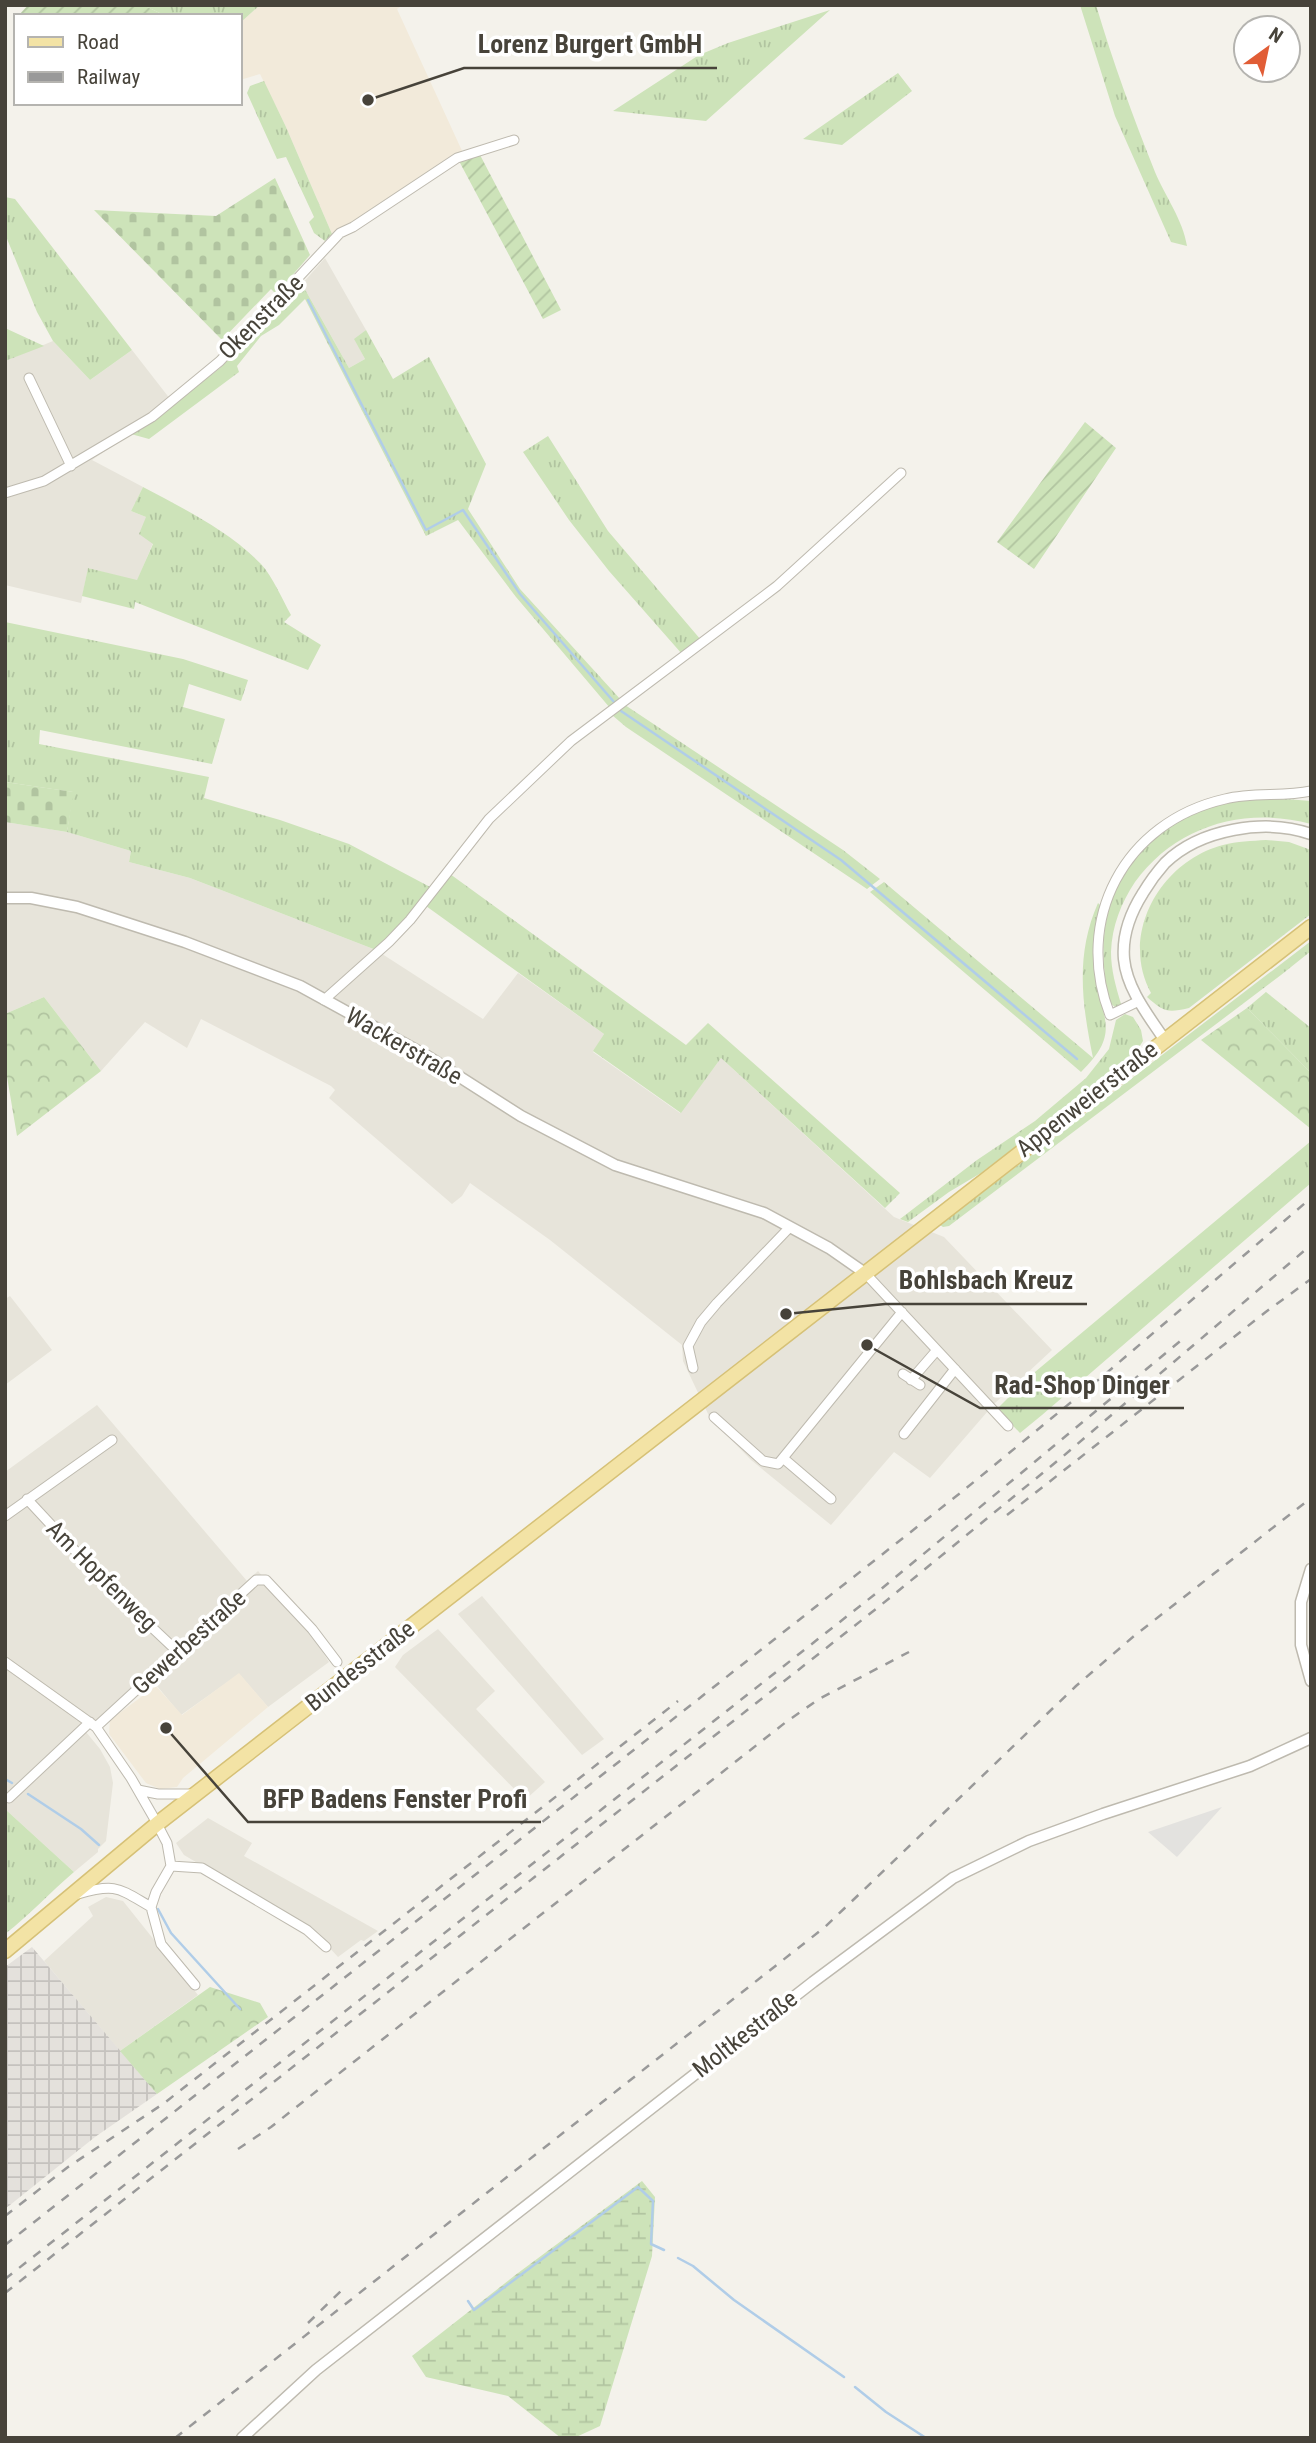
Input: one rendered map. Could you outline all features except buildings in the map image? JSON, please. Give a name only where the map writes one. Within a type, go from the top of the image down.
[{"type":"main road","name":"Appenweierstraße","points":[[718,1386],[1311,927]]},
{"type":"main road","name":"Bundesstraße","points":[[5,1951],[157,1824],[718,1386]]},
{"type":"street","name":"Okenstraße","points":[[5,493],[44,481],[152,417],[220,360],[340,233],[457,158],[514,140]]},
{"type":"street","points":[[29,378],[71,466]]},
{"type":"street","points":[[324,1000],[410,920],[489,819],[571,741],[777,586],[901,473]]},
{"type":"street","points":[[1139,1001],[1110,1015],[1097,969],[1102,912],[1110,891],[1130,857],[1162,826],[1190,810],[1227,798],[1311,791]]},
{"type":"street","points":[[1164,1039],[1139,1001],[1128,978],[1124,958],[1126,931],[1134,906],[1165,863],[1185,848],[1210,836],[1237,830],[1274,827],[1311,834]]},
{"type":"street","name":"Wackerstraße","points":[[5,898],[31,898],[77,907],[185,942],[300,986],[427,1056],[521,1116],[615,1165],[764,1213],[830,1248],[865,1273],[1008,1426]]},
{"type":"street","points":[[693,1368],[688,1346],[701,1322],[789,1228]]},
{"type":"street","points":[[714,1417],[763,1461],[778,1464],[902,1312]]},
{"type":"street","points":[[911,1380],[937,1350]]},
{"type":"street","points":[[904,1434],[955,1369]]},
{"type":"street","points":[[5,1516],[112,1440]]},
{"type":"street","points":[[783,1458],[831,1499]]},
{"type":"street","name":"Am Hopfenweg","points":[[27,1499],[107,1585],[178,1652]]},
{"type":"street","points":[[1311,1569],[1301,1602],[1301,1645],[1311,1681]]},
{"type":"street","name":"Gewerbestraße","points":[[93,1725],[256,1580],[266,1580],[312,1629],[337,1662]]},
{"type":"street","points":[[5,1662],[93,1725],[138,1790],[167,1843],[171,1866],[151,1907],[161,1944],[195,1985]]},
{"type":"street","points":[[9,1798],[93,1725]]},
{"type":"street","name":"Moltkestraße","points":[[242,2438],[316,2370],[813,1982],[953,1878],[1029,1841],[1250,1766],[1311,1738]]},
{"type":"street","points":[[138,1790],[158,1794],[195,1794]]},
{"type":"street","points":[[171,1866],[202,1868],[307,1930],[326,1947]]},
{"type":"street","points":[[73,1895],[104,1886],[120,1889],[151,1907]]},
{"type":"shaded area","points":[[260,5],[403,5],[397,9],[463,153],[356,222],[332,234],[260,74],[242,79],[242,21]]},
{"type":"shaded area","points":[[325,258],[366,330],[355,340],[365,359],[349,368],[302,284]]},
{"type":"shaded area","points":[[53,341],[90,380],[132,350],[174,404],[92,460],[143,487],[131,511],[146,517],[153,543],[137,581],[88,568],[81,603],[5,585],[5,361]]},
{"type":"shaded area","points":[[5,822],[67,832],[131,851],[129,862],[190,878],[376,950],[483,1019],[518,973],[604,1034],[593,1052],[680,1113],[721,1058],[894,1217],[944,1237],[1052,1350],[994,1404],[930,1478],[894,1452],[831,1525],[751,1460],[710,1418],[683,1361],[682,1345],[550,1240],[470,1183],[462,1196],[452,1204],[329,1098],[335,1090],[331,1086],[201,1019],[187,1048],[145,1022],[101,1071],[44,997],[5,1014]]},
{"type":"shaded area","points":[[10,1296],[52,1350],[5,1385],[5,1299]]},
{"type":"shaded area","points":[[97,1405],[247,1581],[258,1571],[310,1632],[329,1662],[268,1707],[239,1674],[181,1715],[148,1675],[86,1732],[110,1767],[113,1783],[106,1841],[98,1852],[74,1872],[5,1809],[5,1472]]},
{"type":"shaded area","points":[[482,1596],[604,1739],[582,1755],[458,1614]]},
{"type":"shaded area","points":[[438,1629],[495,1691],[476,1709],[545,1782],[525,1800],[395,1667],[403,1655]]},
{"type":"shaded area","points":[[239,1673],[268,1707],[183,1778],[177,1787],[160,1789],[146,1783],[109,1734],[110,1720],[156,1686],[182,1715]]},
{"type":"shaded area","points":[[1222,1807],[1177,1857],[1148,1832]]},
{"type":"shaded area","points":[[208,1818],[252,1843],[244,1856],[378,1931],[338,1957],[316,1933],[184,1855],[176,1843]]},
{"type":"shaded area","points":[[106,1897],[123,1901],[198,1995],[120,2051],[44,1961],[93,1916],[88,1907]]},
{"type":"shaded area","points":[[32,1947],[157,2094],[95,2137],[5,2209],[5,1967]]},
{"type":"green space","points":[[28,5],[143,5],[162,14],[20,14]]},
{"type":"green space","points":[[143,5],[260,5],[242,21],[242,14],[162,14]]},
{"type":"green space","points":[[1080,5],[1096,5],[1139,131],[1155,172],[1178,217],[1187,246],[1171,242],[1115,116]]},
{"type":"green space","points":[[830,10],[706,121],[613,111],[699,55]]},
{"type":"green space","points":[[898,73],[912,91],[842,145],[803,139]]},
{"type":"green space","points":[[264,81],[332,234],[325,241],[314,233],[309,222],[314,217],[286,157],[277,159],[247,93],[250,86]]},
{"type":"green space","points":[[479,153],[561,310],[543,319],[459,161]]},
{"type":"green space","points":[[275,178],[310,255],[276,294],[271,289],[222,340],[94,210],[216,216]]},
{"type":"green space","points":[[5,197],[15,199],[132,350],[90,380],[53,341],[37,312],[5,234]]},
{"type":"green space","points":[[302,284],[349,368],[365,359],[354,339],[366,330],[393,379],[429,357],[486,464],[468,509],[520,589],[621,700],[610,708],[516,597],[458,520],[426,536],[305,299],[279,325],[261,336],[237,366],[239,372],[149,439],[131,434],[220,368]]},
{"type":"green space","points":[[5,328],[44,346],[5,361]]},
{"type":"green space","points":[[1085,422],[1116,448],[1034,569],[997,542]]},
{"type":"green space","points":[[548,436],[608,531],[701,640],[682,654],[609,571],[569,520],[523,452]]},
{"type":"green space","points":[[143,487],[220,530],[261,564],[291,615],[284,622],[321,645],[308,670],[135,602],[134,609],[82,596],[88,568],[137,580],[153,544],[139,534],[146,517],[131,511]]},
{"type":"green space","points":[[5,622],[183,659],[248,680],[241,701],[189,684],[183,707],[225,719],[212,764],[40,730],[39,744],[209,777],[204,798],[349,844],[432,888],[376,950],[190,878],[129,862],[131,851],[67,832],[73,792],[5,782]]},
{"type":"green space","points":[[625,705],[843,850],[880,879],[867,889],[626,727],[612,715]]},
{"type":"green space","points":[[5,782],[74,792],[67,832],[5,822]]},
{"type":"green space","points":[[1286,799],[1311,801],[1311,824],[1261,818],[1213,825],[1170,847],[1135,882],[1115,924],[1111,959],[1121,1004],[1115,1007],[1110,1003],[1104,969],[1104,935],[1111,904],[1123,876],[1141,851],[1164,830],[1193,814],[1227,803]]},
{"type":"green space","points":[[1266,840],[1289,842],[1311,850],[1311,914],[1189,1008],[1171,1011],[1158,1006],[1147,997],[1151,993],[1142,970],[1140,947],[1143,924],[1165,883],[1181,867],[1201,854],[1223,845]]},
{"type":"green space","points":[[450,874],[686,1045],[708,1023],[900,1193],[885,1208],[721,1058],[681,1113],[593,1051],[604,1034],[426,906]]},
{"type":"green space","points":[[884,882],[1093,1058],[1084,999],[1083,961],[1098,903],[1100,905],[1094,958],[1106,1027],[1101,1047],[1093,1059],[1081,1072],[870,892]]},
{"type":"green space","points":[[1311,941],[1311,951],[1281,975],[949,1226],[940,1225]]},
{"type":"green space","points":[[1266,992],[1311,1028],[1311,1073],[1247,1008]]},
{"type":"green space","points":[[44,997],[101,1071],[17,1136],[5,1065],[5,1014]]},
{"type":"green space","points":[[1247,1008],[1311,1073],[1311,1129],[1201,1040]]},
{"type":"green space","points":[[1125,1014],[1133,1017],[1141,1030],[1143,1041],[1132,1058],[981,1173],[908,1222],[900,1219],[977,1160],[1035,1121],[1086,1078],[1109,1049],[1116,1020]]},
{"type":"green space","points":[[1311,1141],[1311,1183],[1042,1415],[1020,1433],[997,1409],[1029,1377]]},
{"type":"green space","points":[[5,1809],[74,1872],[5,1934]]},
{"type":"green space","points":[[210,1987],[260,2003],[268,2017],[157,2094],[120,2051]]},
{"type":"green space","points":[[642,2181],[655,2197],[652,2256],[600,2426],[574,2438],[561,2438],[508,2396],[426,2377],[412,2356]]},
{"type":"waterway","points":[[308,300],[426,530],[463,510],[520,594],[614,702]]},
{"type":"waterway","points":[[621,711],[841,860],[1077,1059]]},
{"type":"waterway","points":[[5,1779],[12,1783]]},
{"type":"waterway","points":[[28,1794],[81,1829],[99,1845]]},
{"type":"waterway","points":[[158,1909],[171,1933],[240,2009]]},
{"type":"waterway","points":[[468,2301],[474,2310],[638,2187],[653,2201],[651,2244],[664,2250]]},
{"type":"waterway","points":[[678,2258],[693,2266],[734,2300],[844,2377]]},
{"type":"waterway","points":[[855,2387],[886,2412],[926,2438]]},
{"type":"railway","points":[[5,2245],[964,1490],[1103,1376],[1311,1198]]},
{"type":"railway","points":[[5,2293],[881,1605],[1061,1458],[1311,1245]]},
{"type":"railway","points":[[1007,1515],[1311,1279]]},
{"type":"railway","points":[[5,2279],[874,1595],[1184,1338]]},
{"type":"railway","points":[[175,2438],[825,1927],[1076,1686],[1134,1636],[1311,1498]]},
{"type":"railway","points":[[238,2149],[271,2127],[786,1722],[819,1699],[909,1652]]},
{"type":"railway","points":[[5,2216],[68,2167],[163,2104],[678,1701]]},
{"type":"railway","points":[[308,2323],[343,2289]]},
{"type":"place","name":"Lorenz Burgert GmbH","points":[[368,100]]},
{"type":"place","name":"Bohlsbach Kreuz","points":[[786,1314]]},
{"type":"place","name":"Rad-Shop Dinger","points":[[867,1345]]},
{"type":"place","name":"BFP Badens Fenster Profi","points":[[166,1728]]}]
